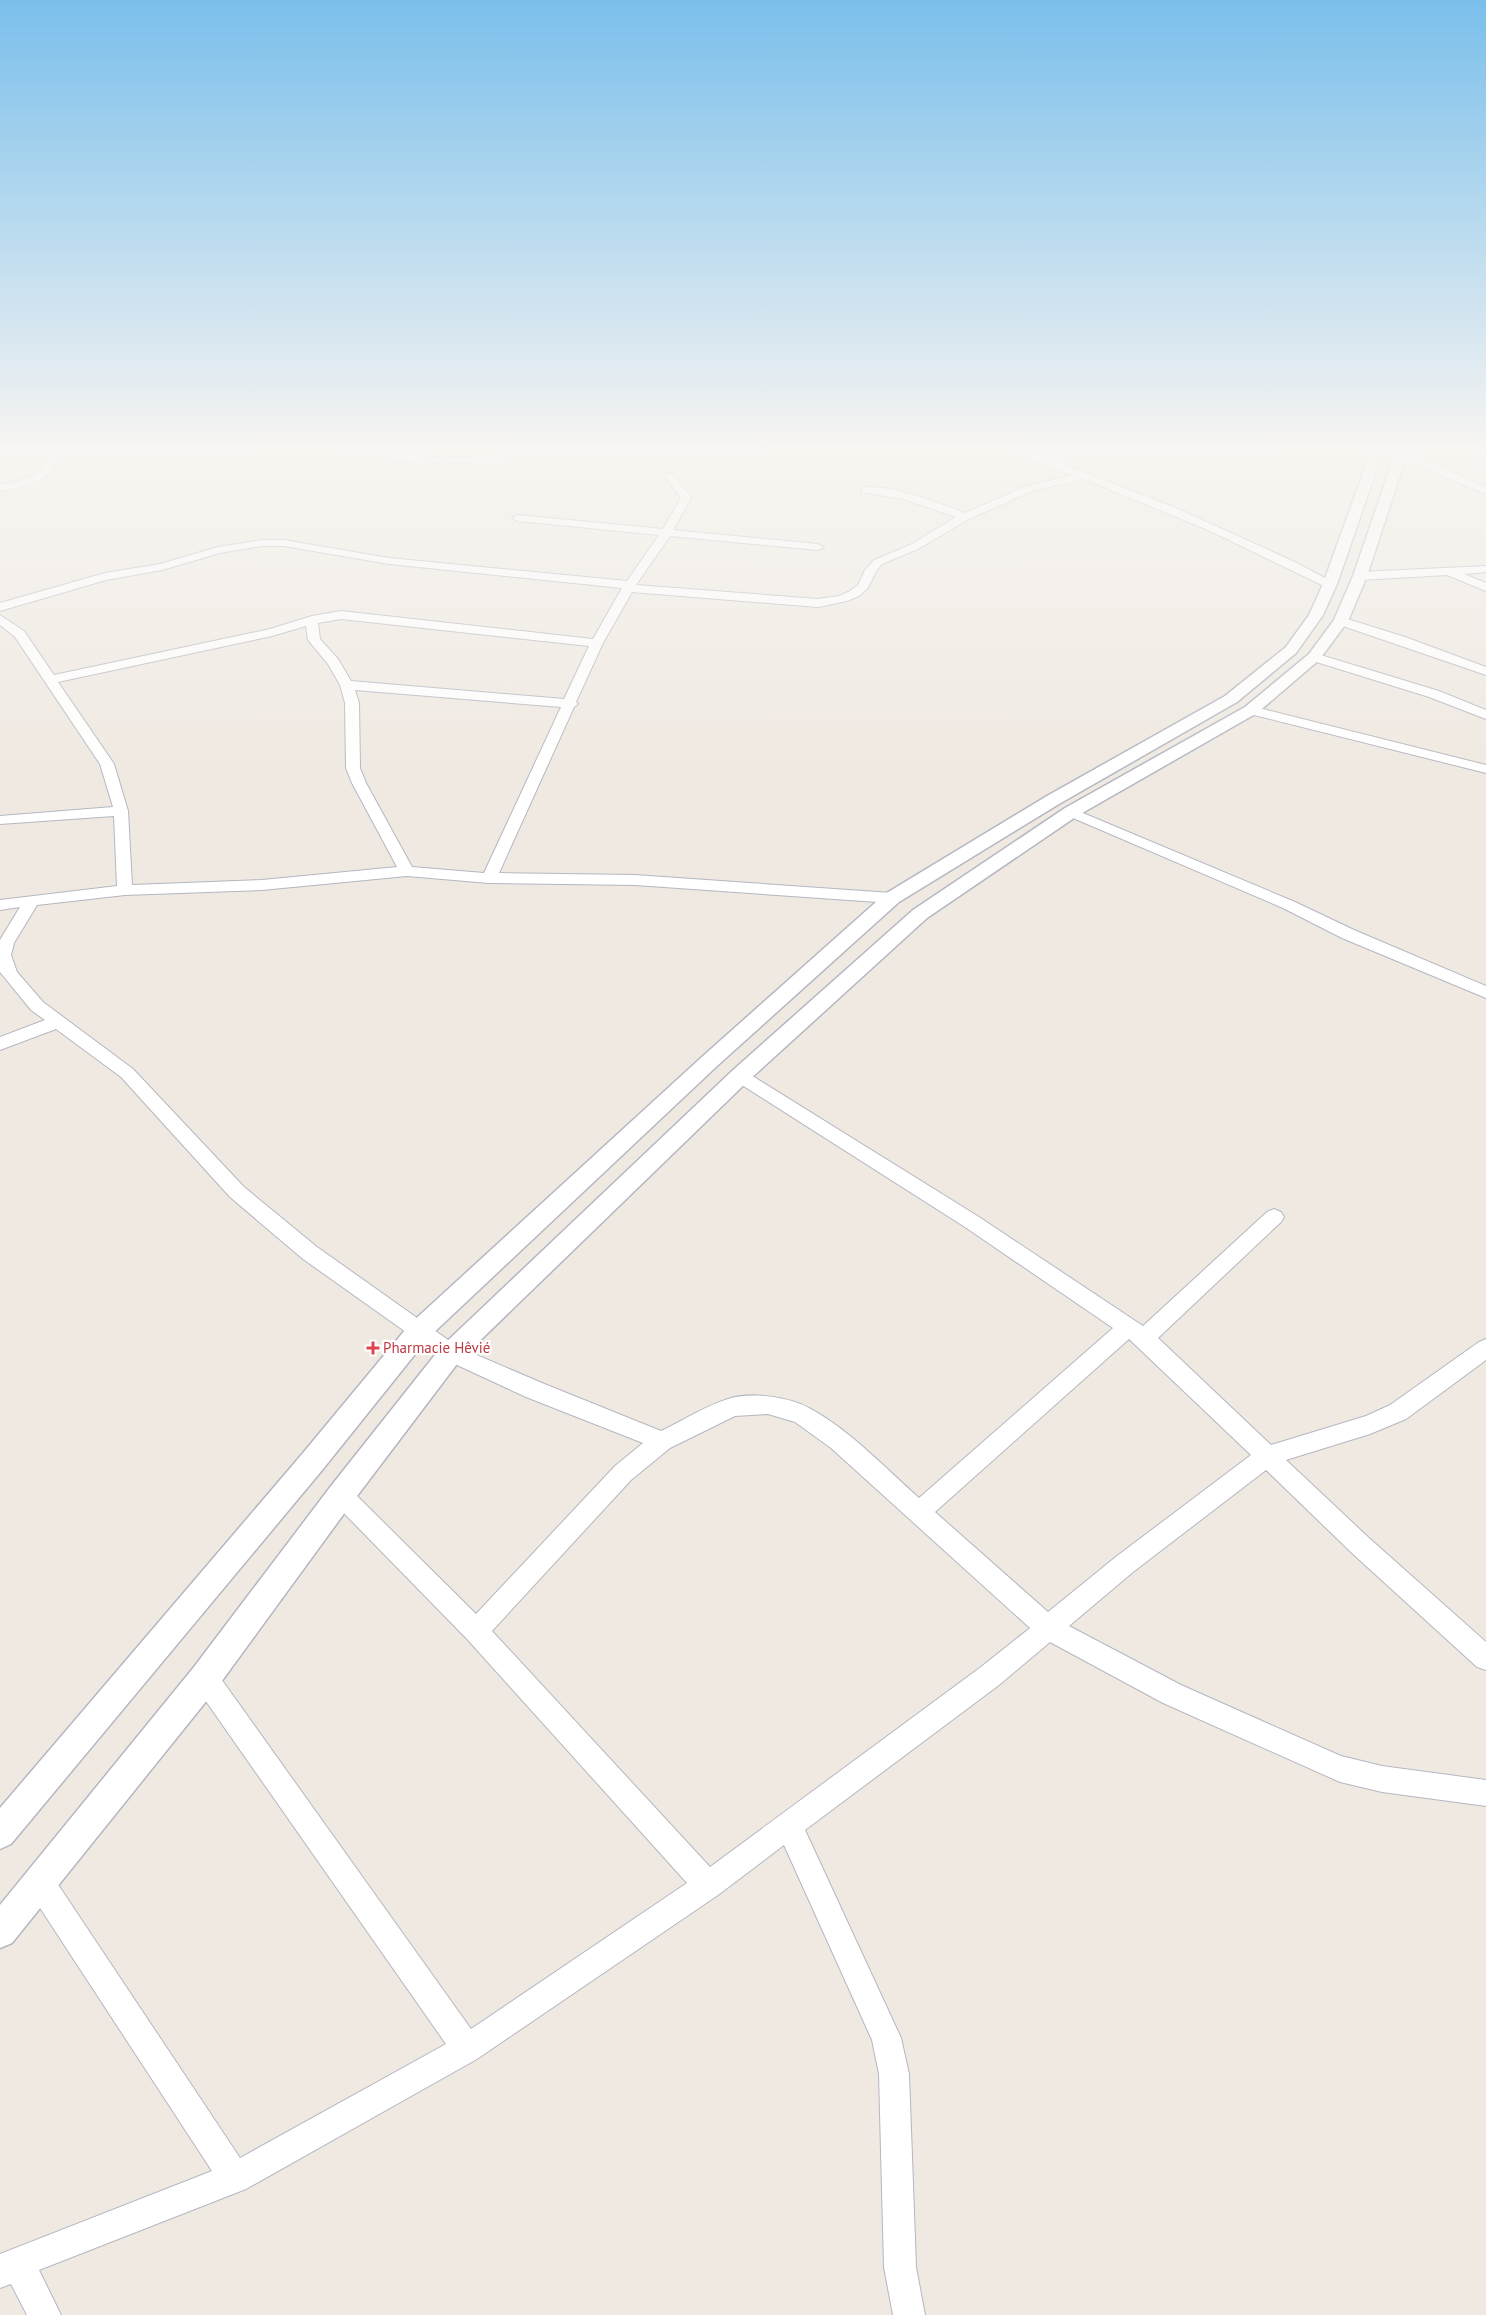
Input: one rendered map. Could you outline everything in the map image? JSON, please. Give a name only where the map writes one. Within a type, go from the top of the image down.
[{"type":"street","points":[[0,607],[105,577],[162,567],[188,559]]},
{"type":"street","points":[[378,559],[629,587],[818,603],[844,598],[862,589],[873,566],[885,559]]},
{"type":"street","points":[[489,878],[571,704],[597,643],[629,587],[648,559]]},
{"type":"street","points":[[1278,559],[1330,584]]},
{"type":"street","points":[[0,1833],[313,1461],[419,1331],[710,1061],[892,898],[1053,800],[1231,699],[1291,650],[1316,615],[1339,559]]},
{"type":"street","points":[[0,1930],[205,1678],[341,1495],[451,1353],[740,1076],[920,914],[1071,812],[1251,710],[1314,657],[1341,621],[1366,559]]},
{"type":"street","points":[[1360,576],[1486,569]]},
{"type":"street","points":[[1448,572],[1486,587]]},
{"type":"street","points":[[52,679],[341,615],[597,643]]},
{"type":"street","points":[[0,619],[20,634],[52,679],[107,764],[121,811],[125,890]]},
{"type":"street","points":[[312,620],[314,640],[333,662],[347,685],[352,703],[353,768],[359,783],[407,871]]},
{"type":"street","points":[[1341,621],[1401,640],[1486,671]]},
{"type":"street","points":[[1314,657],[1434,694],[1486,715]]},
{"type":"street","points":[[347,685],[571,704]]},
{"type":"street","points":[[1251,710],[1486,769]]},
{"type":"street","points":[[0,820],[121,811]]},
{"type":"street","points":[[1071,812],[1289,905],[1348,934],[1486,992]]},
{"type":"street","points":[[0,905],[125,890],[262,884],[407,871],[489,878],[635,880],[892,898]]},
{"type":"street","points":[[32,901],[6,943],[3,955],[5,975],[37,1006],[127,1073],[237,1192],[310,1253],[451,1353],[534,1390],[662,1441]]},
{"type":"street","points":[[0,1044],[57,1022]]},
{"type":"street","points":[[740,1076],[972,1222],[1136,1333],[1362,1546],[1486,1658]]},
{"type":"street","points":[[919,1512],[1136,1333],[1177,1305],[1274,1217]]},
{"type":"street","points":[[45,2315],[9,2267],[235,2178],[467,2049],[708,1885],[789,1825],[990,1676],[1125,1564],[1267,1456],[1370,1424],[1398,1412],[1486,1348]]},
{"type":"street","points":[[476,1630],[623,1473],[662,1441],[733,1407],[768,1405],[801,1414],[839,1441],[1048,1628],[1172,1694],[1340,1769],[1382,1779],[1486,1793]]},
{"type":"street","points":[[341,1495],[476,1630],[708,1885]]},
{"type":"street","points":[[205,1678],[467,2049]]},
{"type":"street","points":[[789,1825],[886,2038],[894,2074],[900,2268],[909,2315]]},
{"type":"street","points":[[39,1881],[235,2178]]},
{"type":"place","name":"Pharmacie Hêvié","points":[[373,1348]]}]
